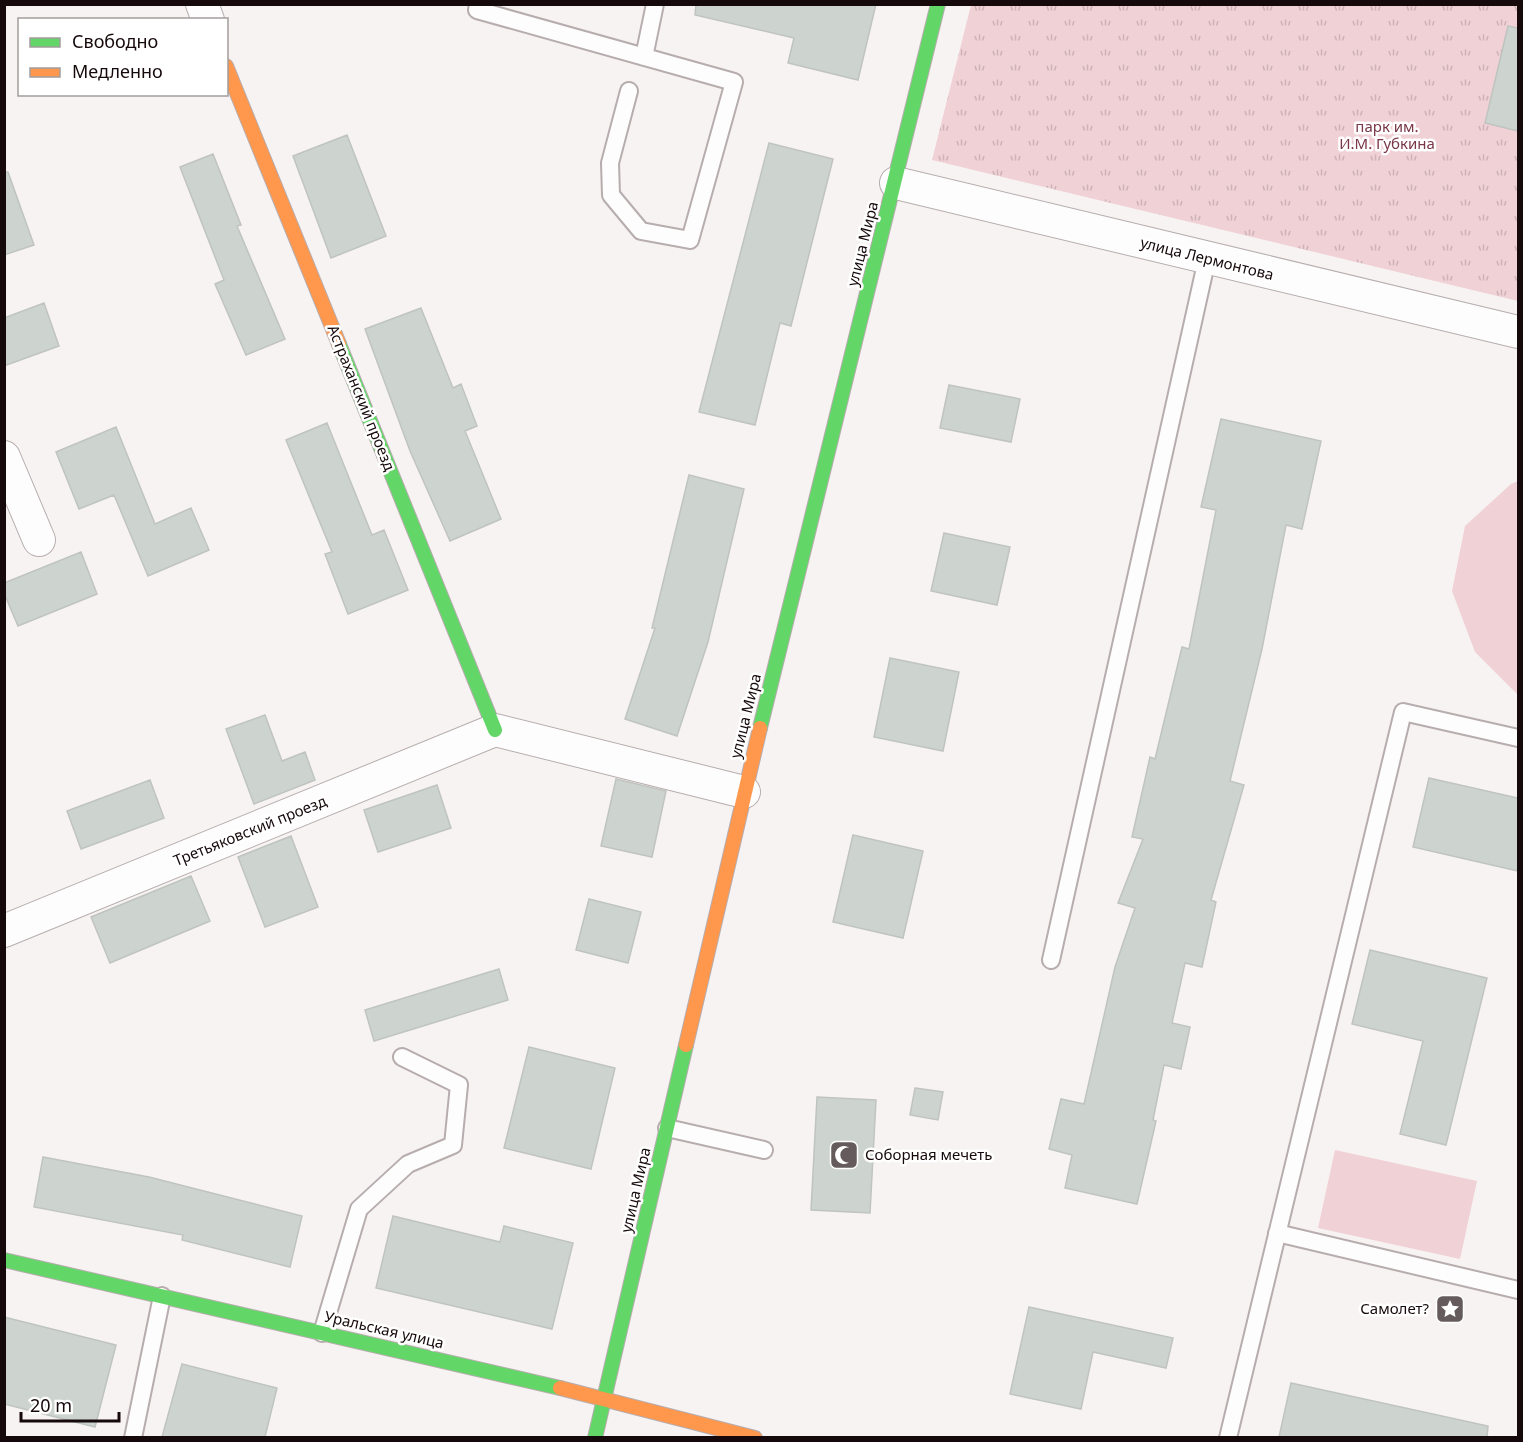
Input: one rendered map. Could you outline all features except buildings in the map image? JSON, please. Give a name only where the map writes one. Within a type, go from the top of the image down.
[{"type":"street","name":"улица Мира","points":[[595,1437],[744,792],[896,183],[938,4]]},
{"type":"street","name":"Астраханский проезд","points":[[228,71],[495,730]]},
{"type":"street","name":"улица Лермонтова","points":[[896,183],[1518,332]]},
{"type":"street","points":[[4,457],[39,540]]},
{"type":"street","points":[[495,730],[744,792]]},
{"type":"street","name":"Третьяковский проезд","points":[[4,931],[495,730]]},
{"type":"street","name":"Уральская улица","points":[[4,1260],[605,1398],[755,1437]]},
{"type":"lane","points":[[478,4],[477,10],[734,82],[690,240],[641,231],[611,195],[610,163],[629,91]]},
{"type":"lane","points":[[644,57],[655,4]]},
{"type":"lane","points":[[1051,960],[1207,259]]},
{"type":"lane","points":[[1228,1437],[1403,712],[1518,738]]},
{"type":"lane","points":[[322,1333],[359,1209],[408,1164],[453,1145],[459,1085],[402,1057]]},
{"type":"lane","points":[[667,1128],[764,1150]]},
{"type":"lane","points":[[1277,1233],[1518,1290]]},
{"type":"lane","points":[[133,1437],[162,1296]]},
{"type":"lane","points":[[681,1418],[682,1437]]},
{"type":"green space","name":"парк им. И.М. Губкина","points":[[971,5],[1518,5],[1518,301],[932,160]]},
{"type":"green space","points":[[1518,481],[1518,695],[1475,652],[1452,591],[1465,526],[1511,484]]},
{"type":"green space","points":[[1335,1150],[1477,1181],[1460,1259],[1318,1228]]},
{"type":"traffic: fast","points":[[760,728],[938,4]]},
{"type":"traffic: fast","points":[[339,344],[495,730]]},
{"type":"traffic: fast","points":[[595,1438],[686,1045]]},
{"type":"traffic: fast","points":[[4,1260],[560,1388]]},
{"type":"traffic: slow","points":[[228,71],[339,344]]},
{"type":"traffic: slow","points":[[686,1045],[760,728]]},
{"type":"traffic: slow","points":[[560,1388],[755,1438]]},
{"type":"place","name":"Соборная мечеть","points":[[844,1155]]},
{"type":"place","name":"Самолет?","points":[[1450,1309]]}]
